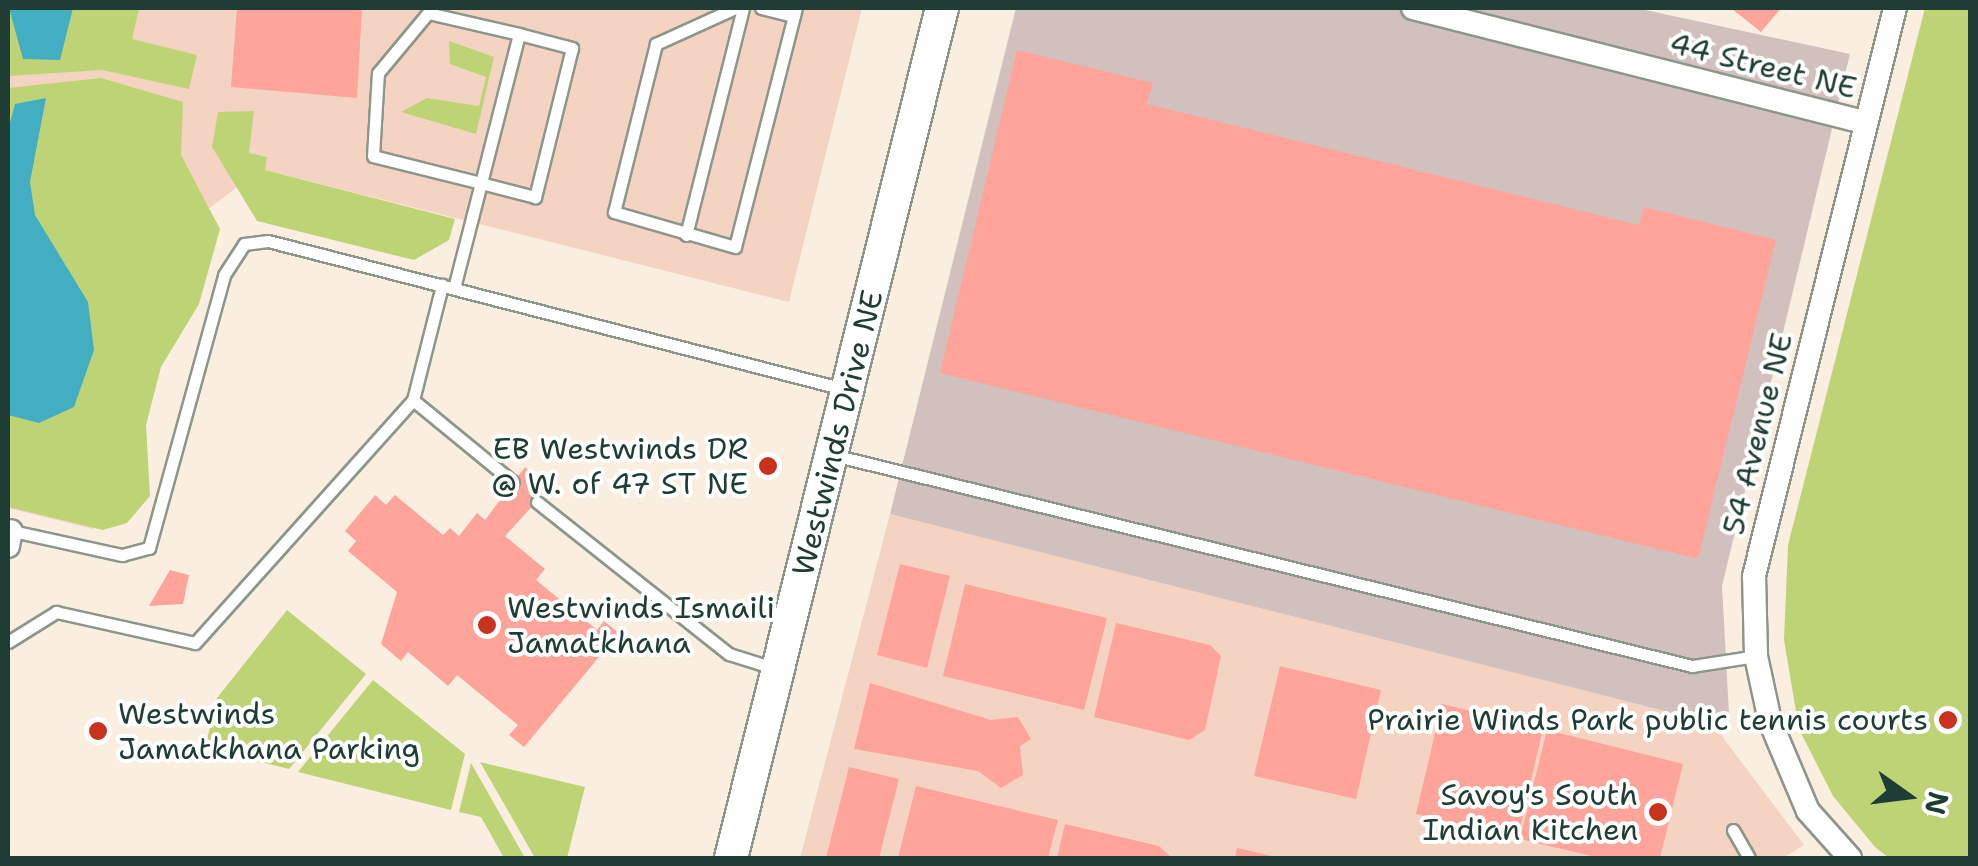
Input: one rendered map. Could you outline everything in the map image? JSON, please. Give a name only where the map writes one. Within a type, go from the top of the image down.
[{"type":"street","name":"Westwinds Drive NE","points":[[731,858],[942,8]]},
{"type":"street","name":"44 Street NE","points":[[1413,8],[1866,123]]},
{"type":"street","name":"54 Avenue NE","points":[[1850,858],[1798,790],[1756,656],[1754,576],[1895,8]]},
{"type":"lane","points":[[735,8],[656,44],[614,212],[736,247],[795,12],[761,8]]},
{"type":"lane","points":[[686,235],[743,8]]},
{"type":"lane","points":[[428,12],[518,34],[572,48],[534,197],[372,156],[378,73],[428,12]]},
{"type":"lane","points":[[8,642],[56,612],[195,643],[413,400],[480,183],[518,34]]},
{"type":"lane","points":[[9,536],[122,556],[148,548],[224,275],[244,244],[268,241],[848,390]]},
{"type":"lane","points":[[413,400],[513,482]]},
{"type":"lane","points":[[833,455],[1692,666],[1756,656]]},
{"type":"lane","points":[[537,502],[729,654],[780,669]]},
{"type":"lane","points":[[1733,830],[1749,858]]},
{"type":"shaded area","points":[[8,8],[862,8],[789,302],[261,169],[190,223],[106,521],[93,529],[8,508]]},
{"type":"shaded area","points":[[1016,8],[1636,8],[1850,54],[1722,586],[1729,714],[1712,723],[890,514]]},
{"type":"shaded area","points":[[890,514],[1712,723],[1804,845],[1783,858],[800,858]]},
{"type":"green space","points":[[8,8],[139,8],[132,39],[197,55],[189,89],[102,70],[8,76]]},
{"type":"green space","points":[[1925,8],[1970,8],[1970,858],[1889,858],[1875,847],[1833,796],[1799,729],[1784,640],[1788,545]]},
{"type":"green space","points":[[449,41],[494,57],[476,134],[401,112],[427,98],[479,106],[486,77],[450,64]]},
{"type":"green space","points":[[101,78],[183,102],[181,155],[220,229],[199,304],[161,367],[146,425],[150,496],[127,523],[103,530],[8,507],[8,88]]},
{"type":"green space","points":[[254,111],[249,153],[267,157],[265,170],[455,219],[449,240],[414,260],[257,221],[212,147],[218,112]]},
{"type":"green space","points":[[287,610],[366,674],[289,769],[205,748],[217,698]]},
{"type":"green space","points":[[373,680],[465,754],[451,810],[298,772]]},
{"type":"green space","points":[[480,762],[585,787],[567,858],[535,858]]},
{"type":"green space","points":[[471,763],[525,858],[504,858],[481,817],[459,812]]},
{"type":"water","points":[[9,8],[73,8],[60,60],[23,59]]},
{"type":"water","points":[[46,98],[30,182],[35,215],[88,302],[94,350],[74,407],[39,423],[8,415],[8,130],[15,104]]},
{"type":"building","points":[[237,8],[362,8],[357,98],[231,87]]},
{"type":"building","points":[[1731,8],[1781,8],[1761,32]]},
{"type":"building","points":[[1017,50],[1153,83],[1147,104],[1639,225],[1644,207],[1776,240],[1698,559],[940,373]]},
{"type":"building","name":"Westwinds Ismaili Jamatkhana","points":[[525,467],[549,488],[505,536],[545,569],[536,580],[597,630],[604,621],[619,633],[524,747],[509,735],[518,725],[457,675],[448,686],[408,652],[401,661],[381,644],[397,592],[348,551],[356,541],[345,531],[375,495],[386,505],[395,495],[443,535],[450,528],[459,536],[477,513],[485,520]]},
{"type":"building","points":[[900,564],[950,576],[927,668],[877,655]]},
{"type":"building","points":[[170,570],[189,575],[183,604],[149,606]]},
{"type":"building","points":[[965,584],[1107,618],[1084,710],[943,676]]},
{"type":"building","points":[[1116,623],[1210,645],[1221,656],[1205,730],[1189,740],[1094,717]]},
{"type":"building","points":[[1280,666],[1381,690],[1356,799],[1254,776]]},
{"type":"building","points":[[870,683],[991,720],[1018,717],[1031,739],[1020,746],[1023,775],[1001,788],[978,771],[854,749]]},
{"type":"building","points":[[1442,704],[1543,728],[1518,837],[1416,814]]},
{"type":"building","points":[[1547,730],[1683,764],[1660,858],[1600,858],[1520,839]]},
{"type":"building","points":[[849,767],[899,779],[879,858],[826,858]]},
{"type":"building","points":[[916,786],[1058,820],[1048,858],[898,858]]},
{"type":"building","points":[[1065,824],[1159,846],[1172,858],[1057,858]]},
{"type":"building","points":[[1237,848],[1277,857],[1277,858],[1235,858]]},
{"type":"place","name":"EB Westwinds DR @ W. of 47 ST NE","points":[[768,466]]},
{"type":"place","name":"Westwinds Ismaili Jamatkhana","points":[[487,625]]},
{"type":"place","name":"Prairie Winds Park public tennis courts","points":[[1948,720]]},
{"type":"place","name":"Westwinds Jamatkhana Parking","points":[[98,731]]},
{"type":"place","name":"Savoy's South Indian Kitchen","points":[[1658,812]]}]
